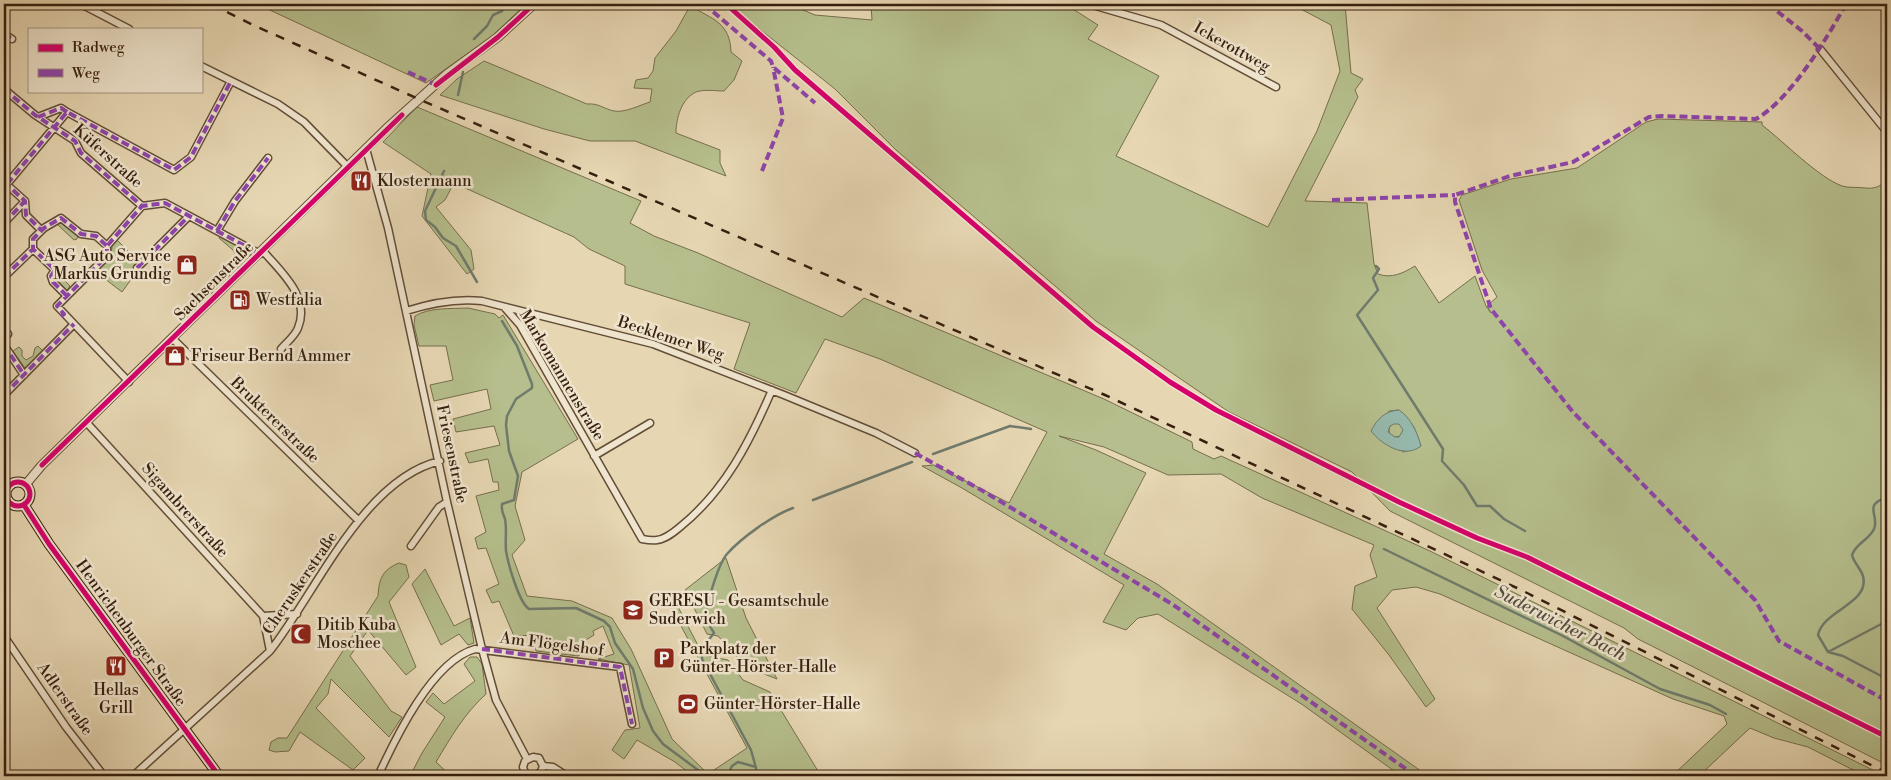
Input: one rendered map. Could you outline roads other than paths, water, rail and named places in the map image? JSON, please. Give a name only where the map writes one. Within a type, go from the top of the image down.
[{"type":"main road","points":[[18,481],[26,484],[31,493],[30,498],[24,505],[15,506],[6,502],[7,482],[18,481]]},
{"type":"main road","name":"Henrichenburger Straße","points":[[24,505],[49,544],[185,728],[218,776]]},
{"type":"street","points":[[81,4],[128,28]]},
{"type":"street","name":"Sachsenstraße","points":[[26,484],[42,465],[366,149],[447,74],[498,37],[534,4]]},
{"type":"street","name":"Ickerottweg","points":[[1089,4],[1161,25],[1276,87]]},
{"type":"street","points":[[4,34],[12,39]]},
{"type":"street","points":[[1820,49],[1887,132]]},
{"type":"street","points":[[202,66],[278,104],[304,122],[348,167]]},
{"type":"street","points":[[38,117],[61,108],[174,170],[191,157],[231,81]]},
{"type":"street","name":"Küferstraße","points":[[4,89],[38,117],[75,141],[81,153],[142,206]]},
{"type":"street","points":[[42,230],[26,215],[25,202],[6,183],[67,112]]},
{"type":"street","name":"Friesenstraße","points":[[366,149],[388,228],[440,460],[447,502],[482,649],[496,700],[527,759]]},
{"type":"street","points":[[216,231],[235,201],[268,158]]},
{"type":"street","points":[[4,222],[25,202]]},
{"type":"street","name":"Küferstraße","points":[[67,296],[107,256],[108,246],[142,206],[165,203],[216,231],[261,252]]},
{"type":"street","points":[[137,268],[189,216]]},
{"type":"street","points":[[108,246],[96,236],[82,234],[61,218],[42,230],[33,239],[33,248],[55,270],[51,276],[53,282],[67,296],[57,306],[62,315],[74,324],[129,382]]},
{"type":"street","points":[[4,277],[33,248]]},
{"type":"street","points":[[261,252],[287,279],[300,303],[299,326],[281,349]]},
{"type":"street","name":"Becklemer Weg","points":[[406,310],[426,304],[464,299],[596,328],[653,344],[772,390],[876,434],[915,453]]},
{"type":"street","name":"Markomannenstraße","points":[[505,308],[520,326],[642,539],[658,540],[669,536],[687,521],[717,490],[754,431],[772,390]]},
{"type":"street","points":[[4,395],[74,324]]},
{"type":"street","name":"Bruktererstraße","points":[[173,339],[358,520]]},
{"type":"street","points":[[4,344],[24,375]]},
{"type":"street","name":"Sigambrerstraße","points":[[87,423],[263,616]]},
{"type":"street","name":"Markomannenstraße","points":[[594,456],[650,423]]},
{"type":"street","name":"Cheruskerstraße","points":[[133,776],[270,651],[297,614],[358,520],[393,486],[423,465],[440,460]]},
{"type":"street","points":[[411,546],[439,507],[447,502]]},
{"type":"street","points":[[270,651],[263,616],[297,614]]},
{"type":"street","name":"Adlerstraße","points":[[4,636],[66,727],[104,776]]},
{"type":"street","points":[[378,776],[402,726],[428,687],[441,672],[466,652],[482,649]]},
{"type":"street","name":"Am Flögelshof","points":[[482,649],[620,667],[632,724]]},
{"type":"street","points":[[533,757],[539,758],[543,766],[542,772],[530,776],[523,767],[527,759],[533,757]]},
{"type":"street","points":[[543,766],[553,767],[567,776]]},
{"type":"water","points":[[1399,410],[1410,421],[1421,446],[1415,450],[1401,451],[1394,449],[1381,441],[1371,431],[1382,416]],"holes":[[[1399,424],[1403,430],[1399,437],[1395,437],[1388,432],[1390,426]]]},
{"type":"waterway","points":[[474,39],[487,26],[493,15],[502,11],[505,4]]},
{"type":"waterway","points":[[458,95],[463,72]]},
{"type":"waterway","name":"Suderwicher Bach","points":[[444,171],[425,211],[426,220],[435,227],[443,238],[456,246],[477,282]]},
{"type":"waterway","points":[[1376,266],[1379,269],[1373,278],[1378,290],[1357,315],[1443,449],[1442,461],[1464,485],[1477,506],[1490,506],[1504,519],[1525,531]]},
{"type":"waterway","name":"Suderwicher Bach","points":[[502,321],[517,346],[532,384],[532,388],[516,399],[507,416],[506,425],[509,451],[518,476],[514,500],[502,504],[502,512],[506,523],[506,551],[521,599],[529,609],[576,608],[604,621],[610,627],[615,643],[633,669],[643,708],[653,731],[663,744],[706,776]]},
{"type":"waterway","name":"Suderwicher Bach","points":[[933,454],[1010,426],[1031,429]]},
{"type":"waterway","name":"Suderwicher Bach","points":[[813,500],[912,462]]},
{"type":"waterway","points":[[1887,498],[1873,507],[1874,529],[1856,547],[1852,555],[1863,576],[1863,586],[1860,594],[1828,619],[1818,635],[1828,652],[1843,656],[1887,679]]},
{"type":"waterway","name":"Suderwicher Bach","points":[[707,642],[714,633],[707,620],[708,606],[720,566],[727,554],[740,541],[758,528],[793,508]]},
{"type":"waterway","name":"Suderwicher Bach","points":[[1384,549],[1563,636],[1660,689],[1710,705],[1726,714]]},
{"type":"waterway","points":[[1828,652],[1887,621]]},
{"type":"waterway","name":"Suderwicher Bach","points":[[702,649],[702,659],[751,750],[756,768],[756,776]]},
{"type":"waterway","name":"Suderwicher Bach","points":[[727,776],[732,766],[738,762],[756,767]]},
{"type":"railway","points":[[211,4],[253,25],[423,101],[1105,395],[1517,588],[1887,773]]},
{"type":"place","name":"Klostermann","points":[[361,181]]},
{"type":"place","name":"ASG Auto Service Markus Grundig","points":[[187,265]]},
{"type":"place","name":"Westfalia","points":[[240,300]]},
{"type":"place","name":"Friseur Bernd Ammer","points":[[175,356]]},
{"type":"place","name":"GERESU - Gesamtschule Suderwich","points":[[633,610]]},
{"type":"place","name":"Ditib Kuba Moschee","points":[[301,634]]},
{"type":"place","name":"Parkplatz der Günter-Hörster-Halle","points":[[664,658]]},
{"type":"place","name":"Hellas Grill","points":[[116,666]]},
{"type":"place","name":"Günter-Hörster-Halle","points":[[688,704]]}]
